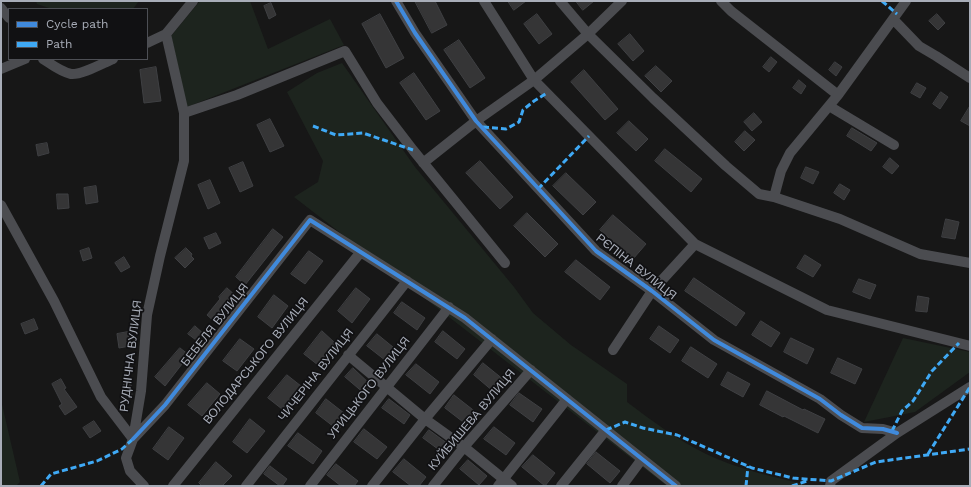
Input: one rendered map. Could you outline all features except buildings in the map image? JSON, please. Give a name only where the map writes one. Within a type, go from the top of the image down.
[{"type":"street","points":[[148,43],[166,34],[194,1]]},
{"type":"street","name":"РЄПІНА ВУЛИЦЯ","points":[[396,1],[415,34],[476,121],[596,251],[652,291],[714,340],[820,399],[841,415],[862,428],[883,429],[897,433]]},
{"type":"street","points":[[484,1],[534,80],[695,244],[827,310],[970,346]]},
{"type":"street","points":[[560,1],[588,34],[653,98],[726,166],[759,194],[774,197],[840,219],[920,254],[970,264]]},
{"type":"street","points":[[423,163],[476,121],[534,80],[588,34],[622,1]]},
{"type":"street","points":[[721,1],[731,11],[838,95]]},
{"type":"street","points":[[774,197],[781,171],[790,153],[838,95],[906,1]]},
{"type":"street","points":[[1,8],[8,17]]},
{"type":"street","points":[[893,19],[919,46],[970,78]]},
{"type":"street","name":"РУДНІЧНА ВУЛИЦЯ","points":[[133,439],[141,390],[147,315],[184,161],[184,113],[166,34]]},
{"type":"street","points":[[184,113],[237,95],[345,51],[377,103],[423,163],[505,263]]},
{"type":"street","points":[[1,69],[23,60]]},
{"type":"street","points":[[44,60],[56,68],[72,74],[83,72],[111,60]]},
{"type":"street","points":[[829,106],[894,145]]},
{"type":"street","name":"РУДНІЧНА ВУЛИЦЯ","points":[[1,205],[54,301],[101,397],[133,439]]},
{"type":"street","name":"БЕБЕЛЯ ВУЛИЦЯ","points":[[133,439],[165,405],[310,220],[360,253]]},
{"type":"street","points":[[613,350],[652,291],[695,244]]},
{"type":"street","points":[[360,253],[449,306],[676,486]]},
{"type":"street","name":"ВОЛОДАРСЬКОГО ВУЛИЦЯ","points":[[173,486],[360,253]]},
{"type":"street","name":"ЧИЧЕРІНА ВУЛИЦЯ","points":[[246,486],[407,281]]},
{"type":"street","name":"УРИЦЬКОГО ВУЛИЦЯ","points":[[310,486],[449,306]]},
{"type":"street","points":[[372,486],[425,419],[492,339]]},
{"type":"street","points":[[348,355],[425,419],[464,447],[500,482],[512,486]]},
{"type":"street","name":"КУЙБИШЕВА ВУЛИЦЯ","points":[[433,486],[464,447],[531,370]]},
{"type":"street","points":[[830,486],[832,480],[897,433],[970,387]]},
{"type":"street","points":[[500,482],[567,399]]},
{"type":"street","points":[[561,486],[606,430]]},
{"type":"street","points":[[133,439],[126,458],[130,471],[144,486]]},
{"type":"street","points":[[622,486],[642,459]]},
{"type":"shaded area","points":[[36,1],[139,1],[134,8],[49,8],[37,4]]},
{"type":"shaded area","points":[[200,1],[250,1],[268,49],[330,19],[344,45],[187,107],[171,36]]},
{"type":"shaded area","points":[[342,63],[415,167],[514,287],[533,313],[571,345],[627,384],[627,402],[675,436],[696,449],[719,460],[744,469],[811,486],[667,486],[294,197],[318,182],[323,161],[287,92],[317,73]]},
{"type":"shaded area","points":[[903,338],[970,352],[970,372],[915,412],[864,422]]},
{"type":"shaded area","points":[[1,400],[20,482],[16,486],[1,486]]},
{"type":"marked path","points":[[882,1],[897,14]]},
{"type":"marked path","points":[[483,127],[506,129],[519,122],[523,110],[547,93]]},
{"type":"marked path","points":[[313,126],[336,135],[363,133],[413,150]]},
{"type":"marked path","points":[[538,189],[589,136]]},
{"type":"marked path","points":[[892,431],[902,411],[913,401],[932,371],[959,343]]},
{"type":"marked path","points":[[928,454],[970,387]]},
{"type":"marked path","points":[[606,430],[625,422],[643,428],[677,435],[752,468],[793,478],[831,481],[876,462],[970,449]]},
{"type":"marked path","points":[[41,486],[51,474],[97,461],[122,449],[133,439]]},
{"type":"marked path","points":[[746,486],[748,466]]},
{"type":"marked path","points":[[792,486],[807,481]]},
{"type":"cycle path","points":[[396,1],[415,33],[476,121],[596,251],[652,291],[714,340],[820,399],[841,415],[862,428],[883,429],[897,433]]},
{"type":"cycle path","points":[[133,439],[165,405],[310,220],[465,318],[676,486]]}]
